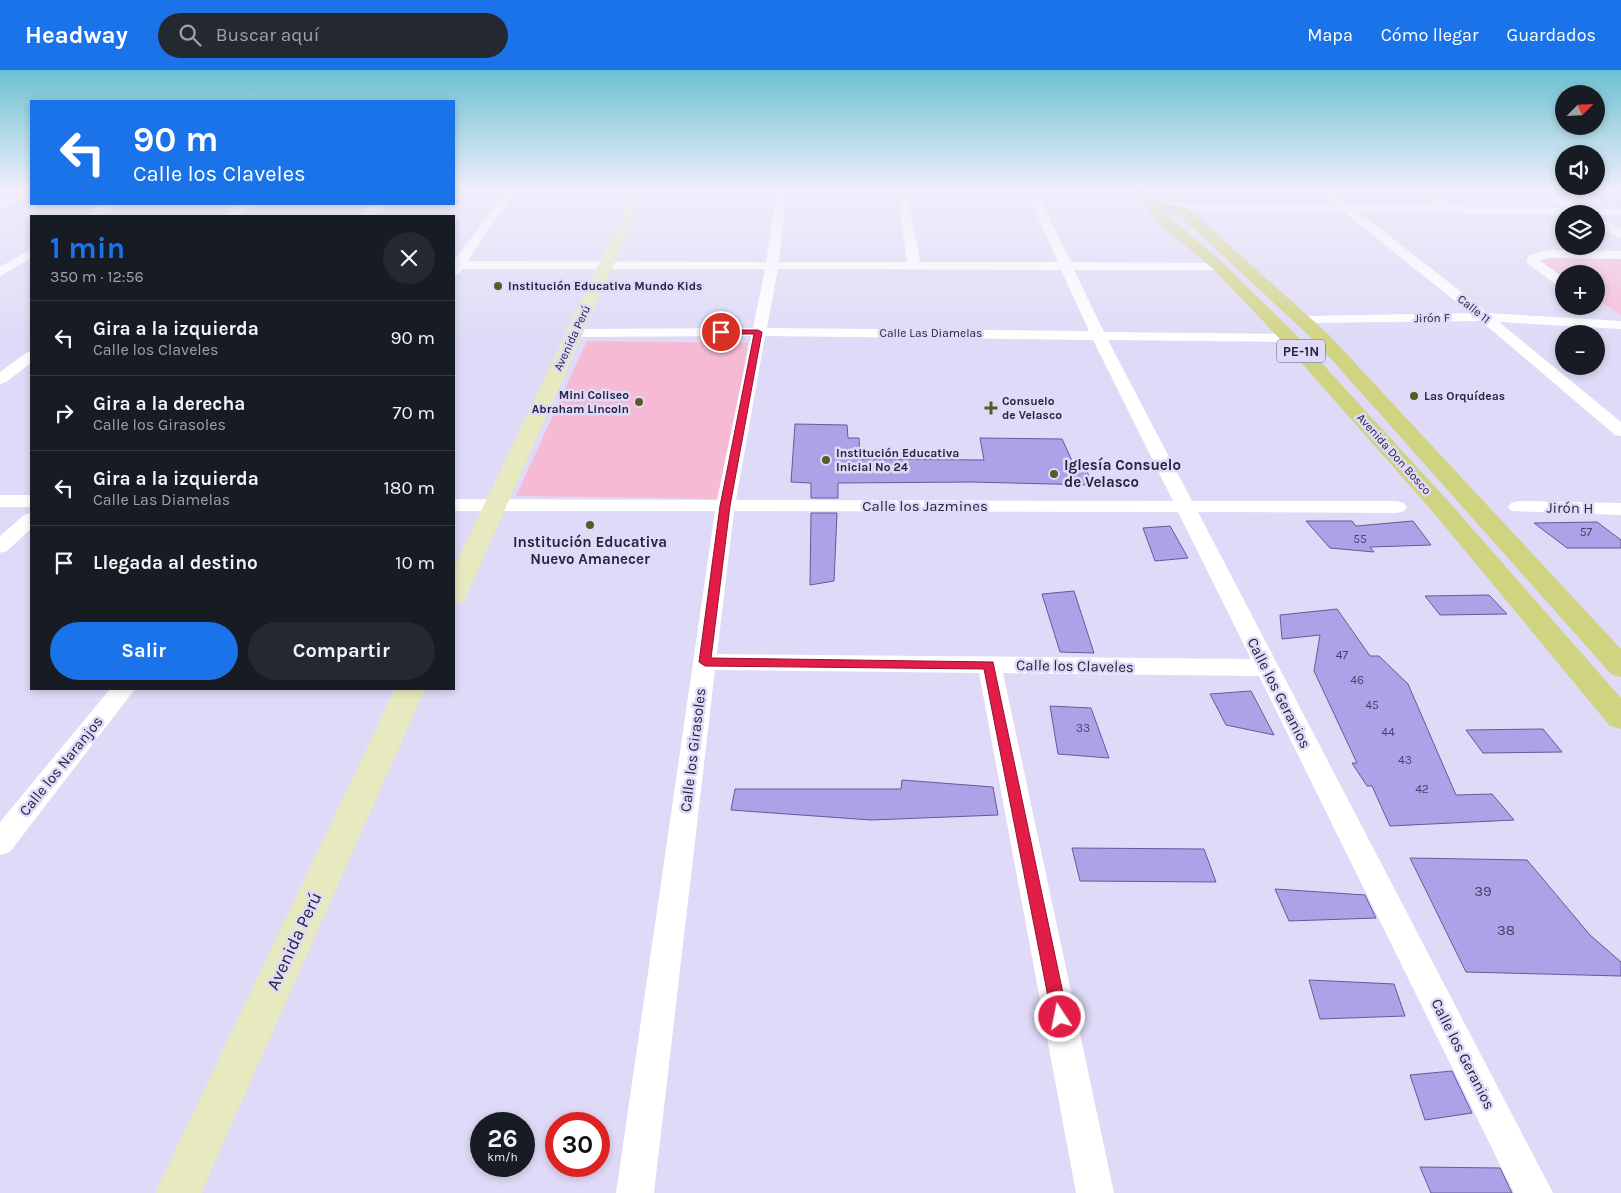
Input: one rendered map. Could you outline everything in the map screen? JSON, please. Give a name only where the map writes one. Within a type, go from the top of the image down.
[{"type":"main road","name":"Avenida Don Bosco","points":[[1190,242],[1218,266],[1289,338],[1441,507],[1621,718]]},
{"type":"main road","name":"Avenida Don Bosco","points":[[1218,242],[1323,339],[1477,506],[1621,667]]},
{"type":"main road","points":[[1441,507],[1477,506]]},
{"type":"street","points":[[455,267],[473,242]]},
{"type":"street","name":"Avenida Perú","points":[[455,593],[573,333],[617,242]]},
{"type":"street","name":"Calle los Girasoles","points":[[635,1193],[725,506],[775,242]]},
{"type":"street","points":[[910,242],[914,266]]},
{"type":"street","name":"Calle los Geranios","points":[[1056,242],[1098,335],[1184,507],[1534,1193]]},
{"type":"street","name":"Calle 11","points":[[1390,242],[1484,317],[1621,431]]},
{"type":"street","points":[[0,272],[30,254]]},
{"type":"street","points":[[1555,278],[1532,262],[1533,258],[1550,254],[1621,255]]},
{"type":"street","points":[[0,264],[30,264]]},
{"type":"street","points":[[455,267],[1218,266]]},
{"type":"street","points":[[1605,312],[1621,324]]},
{"type":"street","name":"Jirón F","points":[[1303,320],[1484,317],[1621,324]]},
{"type":"street","name":"Calle Las Diamelas","points":[[573,333],[758,332],[1289,338]]},
{"type":"street","points":[[0,379],[30,357]]},
{"type":"street","points":[[0,501],[30,501]]},
{"type":"street","name":"Calle los Jazmines","points":[[455,505],[1397,507]]},
{"type":"street","name":"Jirón H","points":[[1518,507],[1621,509]]},
{"type":"street","points":[[0,547],[30,520]]},
{"type":"street","name":"Calle los Claveles","points":[[705,662],[1266,668]]},
{"type":"street","points":[[989,664],[1096,1193]]},
{"type":"street","name":"Calle los Naranjos","points":[[0,843],[122,690]]},
{"type":"street","name":"Avenida Perú","points":[[178,1193],[410,690]]},
{"type":"shaded area","points":[[1550,258],[1621,258],[1621,315],[1605,305],[1605,265],[1555,265],[1555,271],[1545,265],[1545,260]]},
{"type":"shaded area","points":[[587,341],[748,343],[722,499],[516,496]]},
{"type":"building","points":[[795,424],[847,425],[848,438],[859,438],[860,459],[984,460],[980,438],[1062,439],[1074,465],[1085,465],[1092,485],[972,482],[838,483],[838,498],[811,498],[811,483],[791,482]]},
{"type":"building","points":[[811,513],[837,513],[834,581],[810,585]]},
{"type":"building","points":[[1306,521],[1352,521],[1356,526],[1413,521],[1431,545],[1370,547],[1374,552],[1330,548]]},
{"type":"building","points":[[1597,522],[1621,540],[1621,548],[1567,548],[1534,523]]},
{"type":"building","points":[[1170,526],[1188,558],[1155,561],[1143,528]]},
{"type":"building","points":[[1074,591],[1094,653],[1060,652],[1042,594]]},
{"type":"building","points":[[1489,595],[1507,614],[1440,615],[1425,596]]},
{"type":"building","points":[[1337,609],[1370,656],[1379,656],[1408,684],[1456,795],[1492,794],[1514,820],[1390,826],[1372,786],[1367,786],[1352,763],[1357,763],[1314,671],[1320,635],[1282,639],[1280,615]]},
{"type":"building","points":[[1251,691],[1274,735],[1226,725],[1210,694]]},
{"type":"building","points":[[1050,706],[1091,708],[1109,758],[1058,754]]},
{"type":"building","points":[[1543,729],[1562,752],[1483,753],[1466,730]]},
{"type":"building","points":[[902,780],[993,787],[998,815],[871,820],[731,810],[735,789],[901,789]]},
{"type":"building","points":[[1072,848],[1204,849],[1216,882],[1080,881]]},
{"type":"building","points":[[1410,858],[1527,860],[1590,935],[1621,962],[1621,976],[1466,972]]},
{"type":"building","points":[[1275,889],[1365,895],[1376,918],[1289,921]]},
{"type":"building","points":[[1309,980],[1394,984],[1405,1016],[1320,1019]]},
{"type":"building","points":[[1452,1071],[1472,1113],[1425,1120],[1410,1075]]},
{"type":"building","points":[[1420,1167],[1500,1168],[1512,1193],[1431,1193]]},
{"type":"place","name":"Institución Educativa Mundo Kids","points":[[498,286]]},
{"type":"place","name":"Las Orquídeas","points":[[1414,396]]},
{"type":"place","name":"Mini Coliseo Abraham Lincoln","points":[[639,402]]},
{"type":"place","name":"Consuelo de Velasco","points":[[991,408]]},
{"type":"place","name":"Institución Educativa Inicial Nº 24","points":[[826,460]]},
{"type":"place","name":"Iglesía Consuelo de Velasco","points":[[1054,474]]},
{"type":"place","name":"Institución Educativa Nuevo Amanecer","points":[[590,525]]},
{"type":"route","points":[[721,332],[758,332],[725,506],[705,662],[989,664],[1060,1017]]}]
